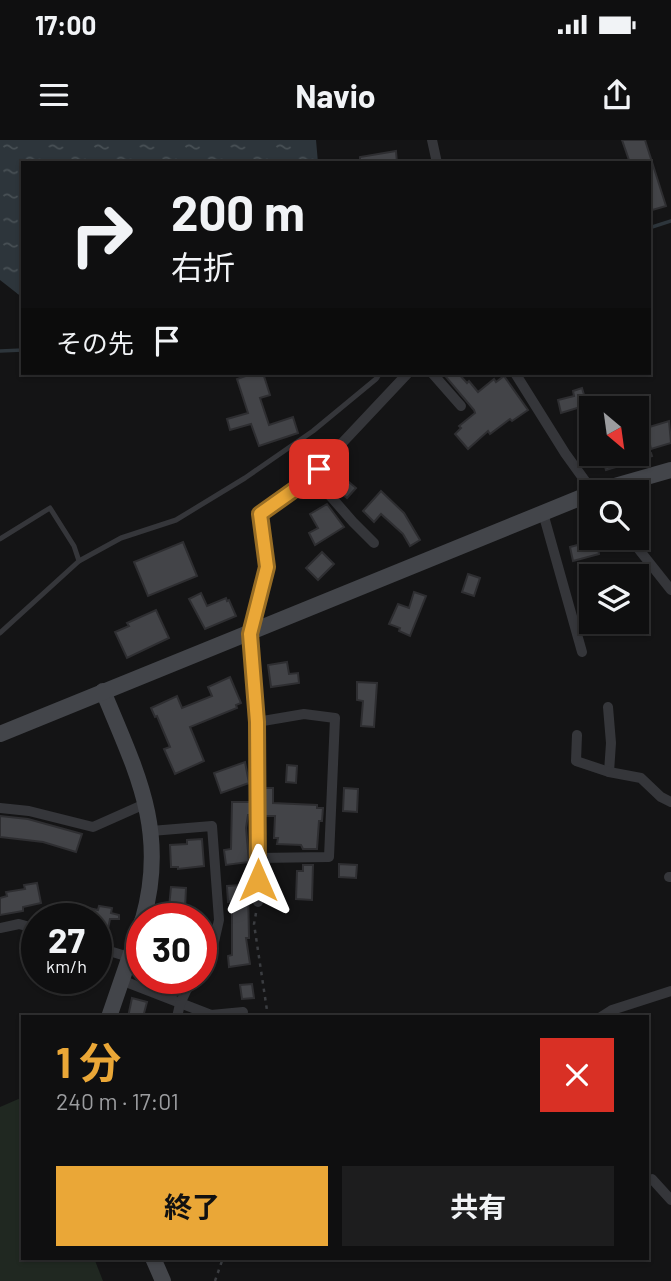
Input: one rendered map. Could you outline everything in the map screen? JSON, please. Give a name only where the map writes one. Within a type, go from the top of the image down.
[{"type":"street","points":[[432,140],[437,161]]},
{"type":"street","points":[[258,902],[257,722],[250,634],[267,567],[260,514],[312,475],[406,375]]},
{"type":"street","points":[[434,375],[461,406]]},
{"type":"street","points":[[517,375],[584,480]]},
{"type":"street","points":[[636,480],[671,470]]},
{"type":"street","points":[[312,475],[352,522],[374,543]]},
{"type":"street","points":[[0,734],[579,498]]},
{"type":"street","points":[[543,513],[582,652]]},
{"type":"street","points":[[639,550],[671,590]]},
{"type":"street","points":[[103,691],[147,803],[151,831],[151,879],[146,903]]},
{"type":"street","points":[[608,707],[611,743],[609,772]]},
{"type":"street","points":[[257,722],[304,714],[335,718],[329,857],[258,858]]},
{"type":"street","points":[[577,735],[576,761],[609,772],[641,778],[661,797],[671,802]]},
{"type":"street","points":[[0,808],[29,810],[93,827],[147,803]]},
{"type":"street","points":[[151,831],[212,826],[219,920],[217,929]]},
{"type":"street","points":[[0,928],[21,925]]},
{"type":"street","points":[[110,1015],[126,966]]},
{"type":"street","points":[[121,980],[211,1015],[243,1012]]},
{"type":"street","points":[[604,1015],[671,991]]},
{"type":"street","points":[[177,1015],[184,994]]},
{"type":"street","points":[[649,1180],[652,1179],[671,1200]]},
{"type":"street","points":[[154,1260],[163,1281]]},
{"type":"lane","points":[[0,633],[79,561],[121,538],[176,520],[245,478],[313,431],[379,375]]},
{"type":"lane","points":[[0,539],[50,508],[69,537],[79,561]]},
{"type":"path","points":[[258,902],[254,924],[268,1015]]},
{"type":"path","points":[[215,1281],[222,1260]]},
{"type":"shaded area","points":[[21,1098],[21,1260],[95,1260],[103,1281],[0,1281],[0,1107]]},
{"type":"water","points":[[0,140],[316,140],[318,161],[21,161],[21,296],[0,280]]},
{"type":"building","points":[[622,140],[645,140],[666,206],[651,210],[651,161],[629,161]]},
{"type":"building","points":[[396,151],[397,161],[360,161],[360,157]]},
{"type":"building","points":[[248,375],[264,375],[270,395],[260,398],[269,425],[293,417],[298,433],[259,446],[251,424],[230,430],[227,419],[248,413],[237,379]]},
{"type":"building","points":[[460,375],[478,392],[494,379],[496,382],[504,376],[528,410],[490,434],[488,431],[468,449],[455,434],[461,428],[459,426],[475,413],[446,377]]},
{"type":"building","points":[[582,388],[584,396],[579,396],[579,407],[561,413],[558,400],[574,396],[573,391]]},
{"type":"building","points":[[669,421],[671,443],[651,449],[649,427]]},
{"type":"building","points":[[343,477],[356,488],[347,498],[334,487]]},
{"type":"building","points":[[381,491],[404,513],[420,540],[410,546],[403,534],[381,514],[374,522],[363,511]]},
{"type":"building","points":[[327,504],[344,527],[315,545],[309,533],[318,528],[310,514]]},
{"type":"building","points":[[183,542],[197,576],[148,596],[134,562]]},
{"type":"building","points":[[579,545],[579,550],[598,550],[599,554],[573,561],[570,547]]},
{"type":"building","points":[[322,552],[334,564],[318,580],[306,568]]},
{"type":"building","points":[[468,574],[480,578],[474,596],[462,592]]},
{"type":"building","points":[[414,592],[426,596],[410,636],[389,624],[398,604],[409,608]]},
{"type":"building","points":[[201,593],[207,606],[226,598],[236,616],[205,629],[189,599]]},
{"type":"building","points":[[156,610],[169,638],[127,658],[115,632],[129,626],[127,623]]},
{"type":"building","points":[[287,662],[289,674],[298,673],[299,683],[271,687],[268,665]]},
{"type":"building","points":[[230,677],[241,703],[236,705],[237,708],[190,727],[204,761],[175,774],[164,749],[170,747],[151,708],[177,696],[182,708],[212,696],[208,687]]},
{"type":"building","points":[[357,682],[377,683],[374,727],[361,726],[363,701],[357,700]]},
{"type":"building","points":[[245,762],[249,783],[221,793],[214,773]]},
{"type":"building","points":[[287,765],[297,766],[296,783],[286,782]]},
{"type":"building","points":[[265,788],[273,788],[273,803],[317,805],[317,808],[323,808],[317,849],[277,844],[278,838],[274,838],[275,816],[265,816]]},
{"type":"building","points":[[344,788],[358,789],[357,812],[343,811]]},
{"type":"building","points":[[232,802],[250,802],[246,828],[249,862],[226,865],[224,850],[231,849]]},
{"type":"building","points":[[0,816],[28,819],[82,834],[76,852],[43,842],[0,837]]},
{"type":"building","points":[[202,839],[204,866],[178,869],[171,867],[170,845],[187,844],[187,840]]},
{"type":"building","points":[[339,864],[357,865],[356,878],[339,877]]},
{"type":"building","points":[[303,865],[313,865],[312,900],[296,899],[297,871],[303,871]]},
{"type":"building","points":[[37,883],[41,903],[21,903],[21,911],[0,915],[0,898],[7,896],[6,892],[25,889],[24,885]]},
{"type":"building","points":[[241,885],[242,890],[248,889],[249,938],[246,938],[250,964],[229,967],[228,956],[232,955],[232,901],[228,902],[227,886]]},
{"type":"building","points":[[171,887],[186,888],[185,903],[169,903]]},
{"type":"building","points":[[112,913],[119,915],[119,919],[112,919]]},
{"type":"building","points":[[252,984],[254,998],[242,999],[240,985]]},
{"type":"building","points":[[132,998],[147,1002],[144,1015],[128,1015]]},
{"type":"waterway","points":[[651,227],[671,221]]},
{"type":"waterway","points":[[0,351],[21,350]]},
{"type":"route","points":[[258,880],[257,722],[250,634],[267,567],[260,514],[319,469]]}]
